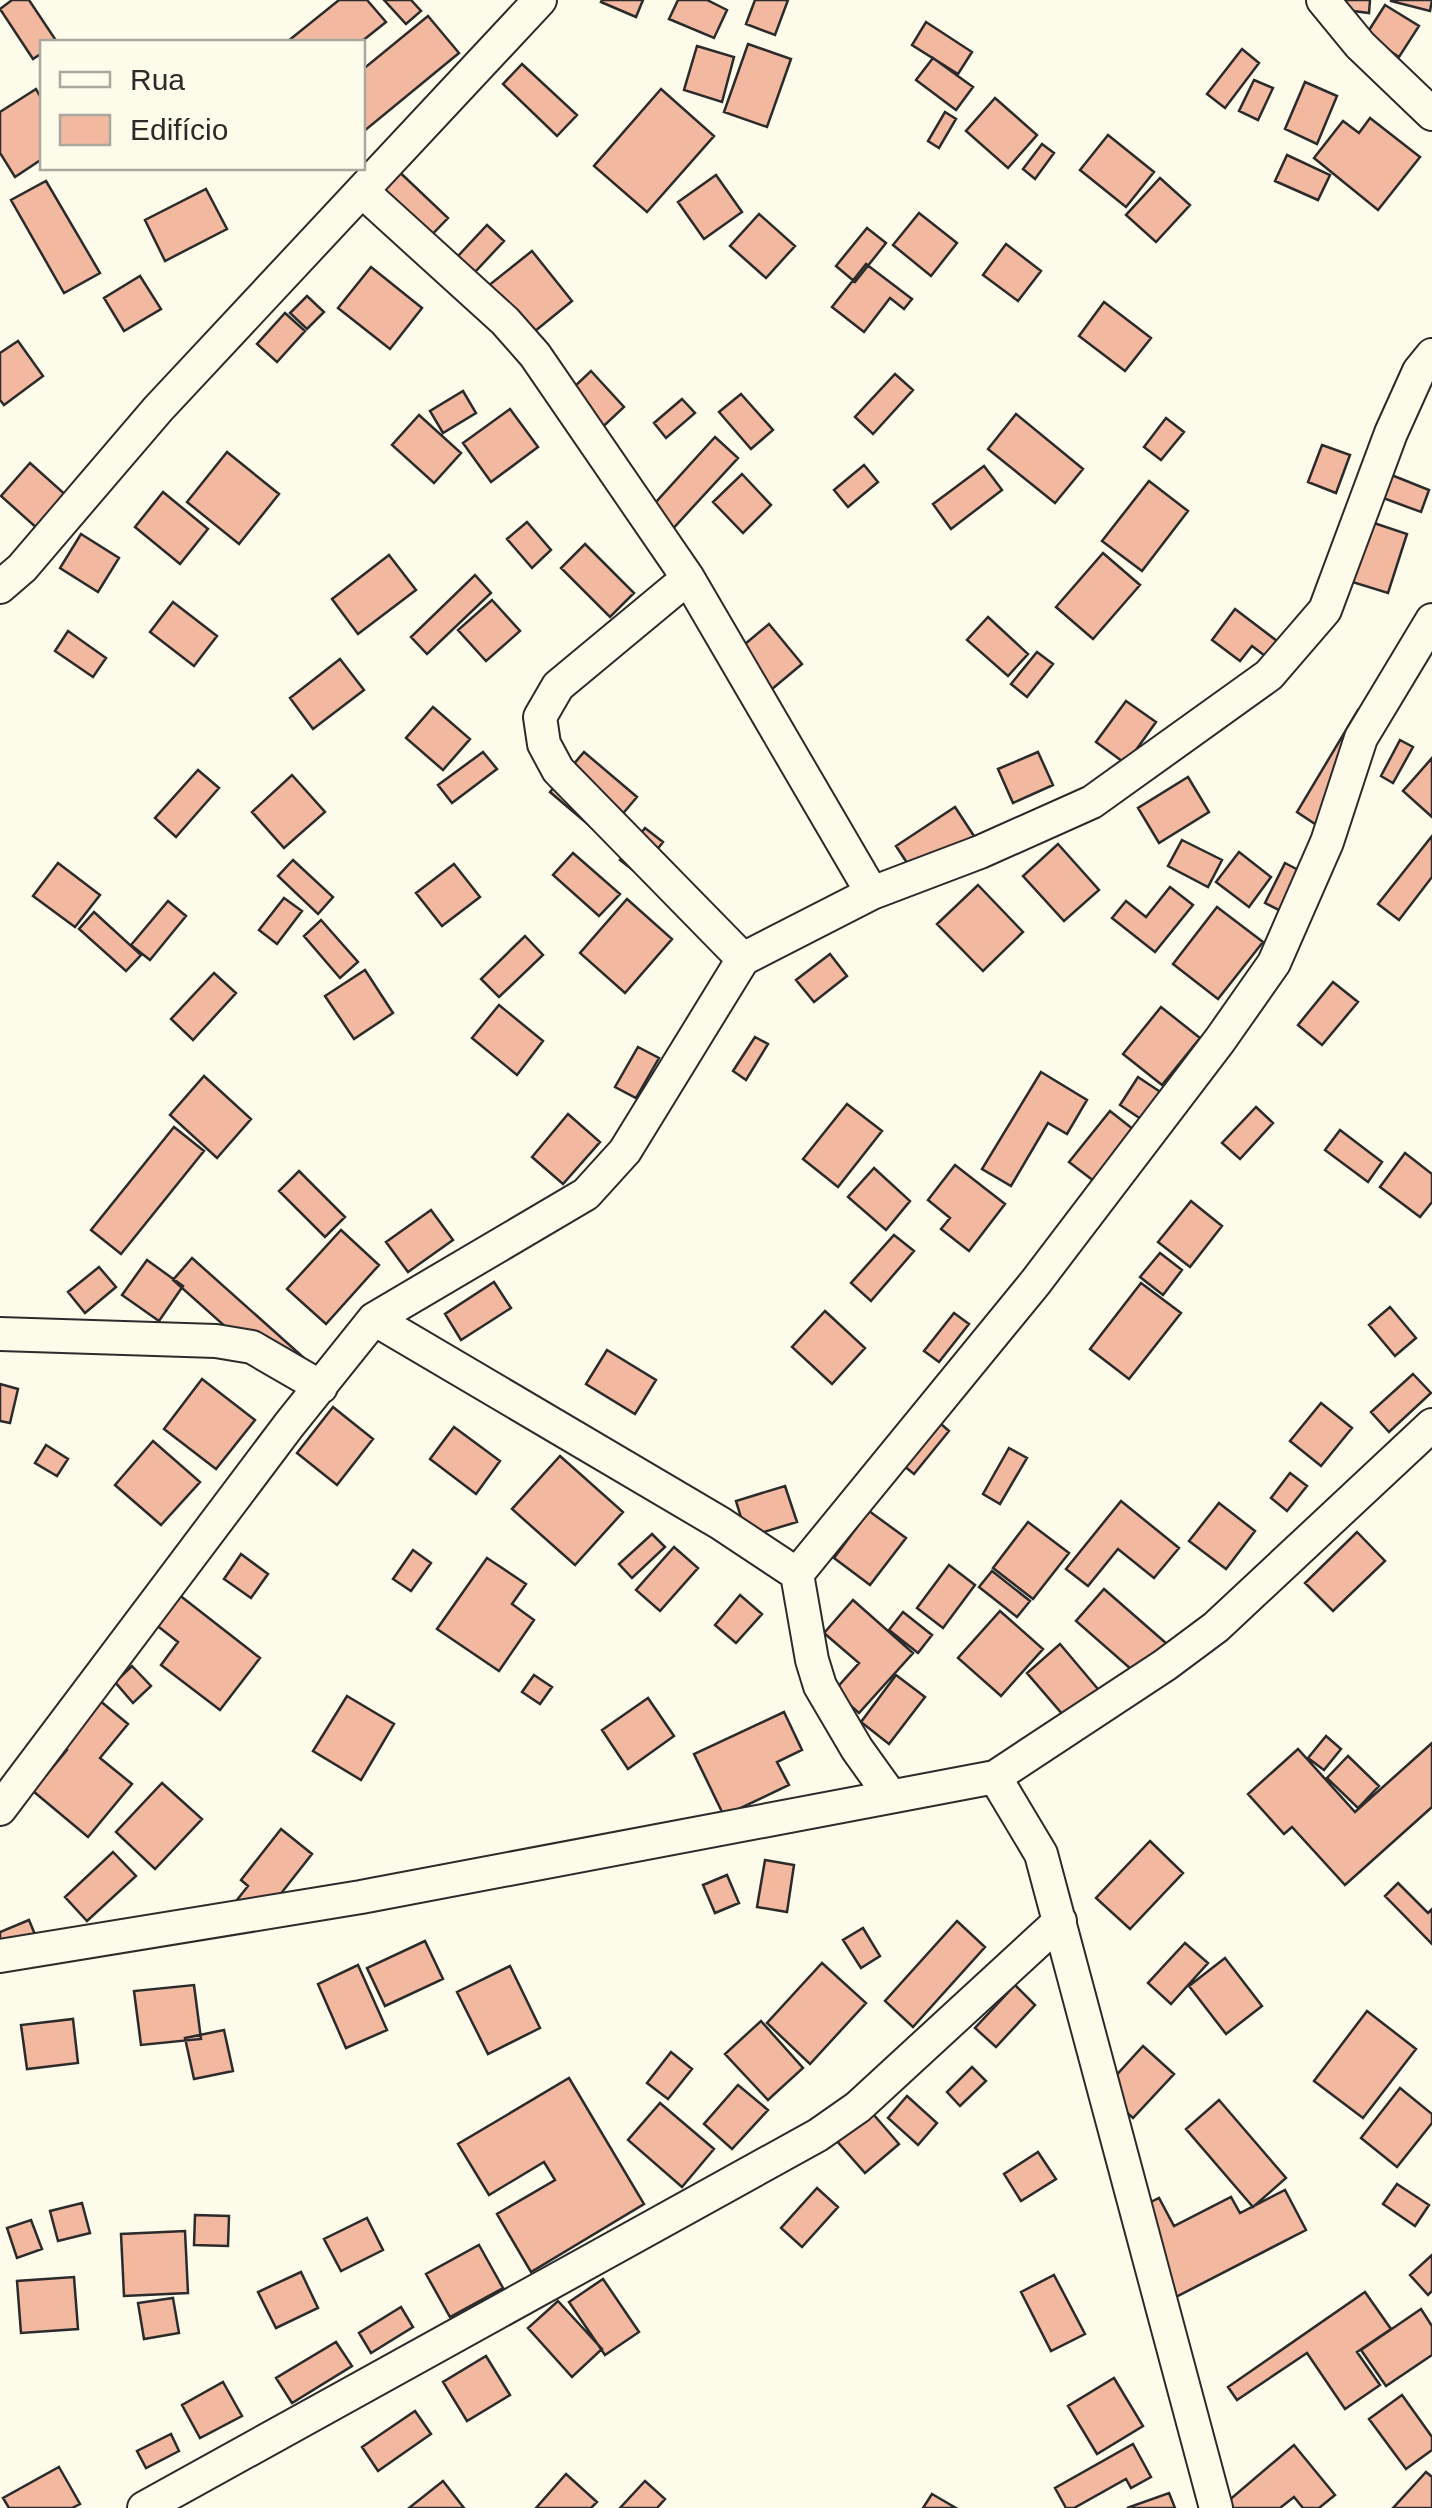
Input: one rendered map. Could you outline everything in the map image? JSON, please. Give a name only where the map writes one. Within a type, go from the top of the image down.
[{"type":"street","points":[[0,587],[22,568],[158,410],[540,0]]},
{"type":"street","points":[[1323,0],[1360,46],[1432,114]]},
{"type":"street","points":[[362,191],[505,321],[535,355],[688,578],[872,893]]},
{"type":"street","points":[[0,1808],[289,1425],[374,1319],[586,1194],[626,1152],[743,959],[872,893],[980,852],[1092,802],[1269,675],[1325,610],[1391,434],[1419,371],[1432,355]]},
{"type":"street","points":[[688,578],[558,686],[540,717],[544,744],[558,770],[743,959]]},
{"type":"street","points":[[797,1574],[1035,1283],[1274,963],[1327,842],[1361,738],[1432,620]]},
{"type":"street","points":[[374,1319],[720,1524],[797,1574],[820,1686],[890,1795]]},
{"type":"street","points":[[0,1334],[216,1341],[252,1347],[321,1387]]},
{"type":"street","points":[[0,1956],[361,1897],[995,1777],[1216,1627],[1432,1425]]},
{"type":"street","points":[[995,1777],[1042,1854],[1216,2508]]},
{"type":"street","points":[[144,2508],[818,2135],[858,2107],[1060,1921]]},
{"type":"building","points":[[12,0],[29,0],[56,40],[40,40],[40,54],[33,59],[0,9]]},
{"type":"building","points":[[339,0],[367,0],[386,22],[364,40],[289,40]]},
{"type":"building","points":[[384,0],[411,0],[421,11],[406,24]]},
{"type":"building","points":[[602,0],[643,0],[636,17]]},
{"type":"building","points":[[678,0],[707,0],[727,10],[714,38],[669,19]]},
{"type":"building","points":[[755,0],[788,0],[775,35],[746,24]]},
{"type":"building","points":[[1315,0],[1370,0],[1369,13],[1314,6]]},
{"type":"building","points":[[1391,0],[1432,0],[1430,11],[1391,1]]},
{"type":"building","points":[[1385,5],[1419,26],[1399,57],[1366,35]]},
{"type":"building","points":[[428,16],[459,53],[365,130],[365,68]]},
{"type":"building","points":[[926,22],[972,52],[958,74],[912,45]]},
{"type":"building","points":[[748,44],[791,59],[767,127],[724,112]]},
{"type":"building","points":[[697,46],[734,57],[722,102],[684,90]]},
{"type":"building","points":[[1242,49],[1259,63],[1225,108],[1207,94]]},
{"type":"building","points":[[933,58],[973,87],[956,110],[916,80]]},
{"type":"building","points":[[522,64],[577,115],[557,136],[503,84]]},
{"type":"building","points":[[1254,80],[1273,88],[1258,120],[1239,111]]},
{"type":"building","points":[[1305,82],[1337,96],[1317,144],[1285,129]]},
{"type":"building","points":[[36,89],[40,96],[40,160],[15,177],[0,153],[0,112]]},
{"type":"building","points":[[661,89],[714,136],[647,212],[594,166]]},
{"type":"building","points":[[995,98],[1037,135],[1008,168],[966,131]]},
{"type":"building","points":[[945,112],[956,119],[939,148],[928,141]]},
{"type":"building","points":[[1370,118],[1420,157],[1378,210],[1314,158],[1343,121],[1359,133]]},
{"type":"building","points":[[1108,135],[1154,172],[1126,207],[1080,170]]},
{"type":"building","points":[[1042,144],[1054,153],[1035,179],[1023,169]]},
{"type":"building","points":[[1287,155],[1330,175],[1318,200],[1275,181]]},
{"type":"building","points":[[390,163],[448,218],[418,249],[360,195]]},
{"type":"building","points":[[716,175],[742,212],[704,239],[678,202]]},
{"type":"building","points":[[1160,178],[1190,205],[1156,242],[1126,215]]},
{"type":"building","points":[[46,181],[100,273],[64,293],[11,200]]},
{"type":"building","points":[[206,189],[227,229],[165,261],[145,220]]},
{"type":"building","points":[[919,213],[957,243],[931,276],[893,245]]},
{"type":"building","points":[[759,214],[795,246],[766,278],[730,246]]},
{"type":"building","points":[[487,225],[504,241],[461,287],[444,271]]},
{"type":"building","points":[[867,228],[886,243],[855,282],[836,266]]},
{"type":"building","points":[[1006,244],[1041,271],[1018,301],[983,275]]},
{"type":"building","points":[[532,251],[572,301],[513,349],[473,298]]},
{"type":"building","points":[[866,264],[912,299],[904,309],[890,298],[864,332],[832,307]]},
{"type":"building","points":[[371,267],[422,308],[390,349],[338,308]]},
{"type":"building","points":[[140,276],[161,309],[124,331],[104,298]]},
{"type":"building","points":[[307,296],[324,312],[307,329],[290,313]]},
{"type":"building","points":[[1104,302],[1151,338],[1125,371],[1079,336]]},
{"type":"building","points":[[285,313],[305,331],[277,362],[257,344]]},
{"type":"building","points":[[18,341],[43,376],[4,405],[0,400],[0,353]]},
{"type":"building","points":[[591,371],[624,407],[592,437],[559,401]]},
{"type":"building","points":[[895,374],[913,390],[873,434],[855,417]]},
{"type":"building","points":[[463,391],[476,413],[443,433],[430,411]]},
{"type":"building","points":[[741,394],[773,430],[751,449],[719,412]]},
{"type":"building","points":[[682,399],[695,413],[666,438],[654,423]]},
{"type":"building","points":[[510,409],[538,447],[491,482],[463,443]]},
{"type":"building","points":[[1016,414],[1083,469],[1055,503],[988,449]]},
{"type":"building","points":[[419,415],[461,453],[434,483],[392,445]]},
{"type":"building","points":[[1166,418],[1184,432],[1161,460],[1144,447]]},
{"type":"building","points":[[715,437],[738,458],[669,533],[646,513]]},
{"type":"building","points":[[1322,445],[1350,455],[1336,493],[1308,482]]},
{"type":"building","points":[[227,452],[279,494],[239,544],[187,502]]},
{"type":"building","points":[[30,463],[68,497],[39,530],[1,496]]},
{"type":"building","points":[[864,465],[878,482],[848,507],[834,490]]},
{"type":"building","points":[[984,466],[1002,490],[951,529],[933,504]]},
{"type":"building","points":[[1384,472],[1429,490],[1421,512],[1375,495]]},
{"type":"building","points":[[742,474],[771,505],[743,533],[713,502]]},
{"type":"building","points":[[1149,481],[1188,511],[1142,571],[1102,541]]},
{"type":"building","points":[[163,492],[208,529],[180,564],[135,527]]},
{"type":"building","points":[[1368,521],[1407,534],[1388,593],[1349,581]]},
{"type":"building","points":[[527,522],[551,550],[532,568],[507,539]]},
{"type":"building","points":[[81,534],[119,558],[98,592],[60,568]]},
{"type":"building","points":[[585,544],[634,593],[610,617],[561,568]]},
{"type":"building","points":[[1103,553],[1140,585],[1093,639],[1056,607]]},
{"type":"building","points":[[389,555],[416,590],[358,634],[332,599]]},
{"type":"building","points":[[475,575],[491,593],[427,654],[411,637]]},
{"type":"building","points":[[492,600],[520,631],[486,661],[458,630]]},
{"type":"building","points":[[173,602],[217,636],[194,666],[150,632]]},
{"type":"building","points":[[1235,609],[1281,644],[1269,659],[1252,646],[1240,661],[1212,640]]},
{"type":"building","points":[[988,617],[1028,654],[1008,676],[967,640]]},
{"type":"building","points":[[769,624],[802,664],[759,700],[726,660]]},
{"type":"building","points":[[68,631],[106,658],[93,677],[55,651]]},
{"type":"building","points":[[1037,652],[1053,664],[1027,697],[1011,684]]},
{"type":"building","points":[[340,659],[364,690],[313,729],[290,698]]},
{"type":"building","points":[[1126,701],[1156,722],[1126,764],[1096,742]]},
{"type":"building","points":[[433,707],[470,739],[443,770],[406,738]]},
{"type":"building","points":[[1358,710],[1377,721],[1315,824],[1297,812]]},
{"type":"building","points":[[1400,740],[1413,747],[1393,783],[1381,776]]},
{"type":"building","points":[[483,752],[497,769],[452,803],[438,785]]},
{"type":"building","points":[[584,752],[637,797],[603,837],[550,792]]},
{"type":"building","points":[[1038,752],[1053,785],[1013,803],[998,769]]},
{"type":"building","points":[[1432,758],[1432,817],[1403,791]]},
{"type":"building","points":[[198,770],[219,788],[176,837],[155,818]]},
{"type":"building","points":[[292,775],[325,812],[284,848],[252,812]]},
{"type":"building","points":[[1188,777],[1209,812],[1159,843],[1138,808]]},
{"type":"building","points":[[955,807],[974,836],[915,875],[896,846]]},
{"type":"building","points":[[645,828],[663,842],[638,874],[620,860]]},
{"type":"building","points":[[1432,836],[1432,877],[1399,920],[1378,904]]},
{"type":"building","points":[[1182,840],[1222,860],[1208,887],[1168,866]]},
{"type":"building","points":[[1058,844],[1099,890],[1064,921],[1023,876]]},
{"type":"building","points":[[1239,852],[1271,877],[1249,907],[1216,882]]},
{"type":"building","points":[[573,853],[620,894],[599,916],[553,875]]},
{"type":"building","points":[[293,860],[333,897],[318,914],[278,876]]},
{"type":"building","points":[[58,863],[100,895],[75,927],[33,896]]},
{"type":"building","points":[[1285,863],[1304,873],[1285,913],[1265,903]]},
{"type":"building","points":[[454,864],[480,897],[442,926],[416,893]]},
{"type":"building","points":[[978,885],[1023,932],[983,971],[937,924]]},
{"type":"building","points":[[1170,887],[1193,905],[1155,952],[1112,918],[1126,901],[1146,917]]},
{"type":"building","points":[[284,898],[302,911],[277,944],[259,930]]},
{"type":"building","points":[[627,899],[672,939],[625,993],[580,953]]},
{"type":"building","points":[[168,901],[186,916],[150,960],[131,945]]},
{"type":"building","points":[[1217,907],[1263,942],[1218,999],[1173,964]]},
{"type":"building","points":[[94,912],[141,955],[126,971],[79,929]]},
{"type":"building","points":[[321,920],[358,962],[340,978],[304,936]]},
{"type":"building","points":[[525,936],[543,955],[499,997],[481,979]]},
{"type":"building","points":[[830,954],[847,976],[814,1002],[796,980]]},
{"type":"building","points":[[365,970],[393,1013],[354,1039],[325,996]]},
{"type":"building","points":[[214,973],[236,993],[193,1040],[171,1019]]},
{"type":"building","points":[[1333,982],[1358,1002],[1322,1045],[1298,1025]]},
{"type":"building","points":[[499,1005],[543,1041],[517,1075],[472,1038]]},
{"type":"building","points":[[1161,1007],[1200,1038],[1162,1085],[1123,1054]]},
{"type":"building","points":[[755,1037],[768,1044],[746,1080],[733,1071]]},
{"type":"building","points":[[638,1047],[659,1058],[636,1098],[615,1087]]},
{"type":"building","points":[[1041,1072],[1087,1100],[1067,1134],[1048,1123],[1011,1186],[982,1169]]},
{"type":"building","points":[[204,1076],[251,1119],[217,1158],[170,1115]]},
{"type":"building","points":[[1138,1077],[1165,1095],[1147,1123],[1120,1105]]},
{"type":"building","points":[[847,1104],[882,1131],[838,1187],[803,1159]]},
{"type":"building","points":[[1256,1107],[1273,1123],[1240,1159],[1222,1143]]},
{"type":"building","points":[[1110,1111],[1143,1137],[1103,1188],[1069,1162]]},
{"type":"building","points":[[568,1114],[600,1142],[563,1184],[532,1157]]},
{"type":"building","points":[[174,1127],[204,1151],[121,1254],[91,1230]]},
{"type":"building","points":[[1340,1130],[1382,1162],[1368,1182],[1325,1150]]},
{"type":"building","points":[[1405,1153],[1432,1174],[1432,1202],[1420,1217],[1380,1187]]},
{"type":"building","points":[[955,1165],[1005,1204],[969,1251],[941,1229],[950,1218],[928,1200]]},
{"type":"building","points":[[874,1168],[910,1201],[886,1230],[848,1197]]},
{"type":"building","points":[[299,1171],[345,1217],[325,1237],[279,1191]]},
{"type":"building","points":[[1191,1201],[1222,1226],[1190,1267],[1158,1242]]},
{"type":"building","points":[[431,1210],[453,1240],[408,1272],[386,1242]]},
{"type":"building","points":[[341,1230],[379,1265],[326,1324],[287,1289]]},
{"type":"building","points":[[894,1235],[914,1251],[871,1301],[851,1283]]},
{"type":"building","points":[[1160,1253],[1182,1270],[1163,1295],[1140,1277]]},
{"type":"building","points":[[192,1258],[303,1357],[283,1378],[173,1280]]},
{"type":"building","points":[[147,1260],[183,1286],[159,1321],[122,1295]]},
{"type":"building","points":[[99,1267],[116,1287],[85,1313],[68,1292]]},
{"type":"building","points":[[494,1282],[511,1308],[461,1340],[445,1314]]},
{"type":"building","points":[[1141,1283],[1181,1313],[1129,1379],[1090,1349]]},
{"type":"building","points":[[1390,1307],[1416,1338],[1395,1356],[1369,1325]]},
{"type":"building","points":[[825,1311],[865,1348],[832,1384],[792,1347]]},
{"type":"building","points":[[954,1313],[969,1324],[939,1362],[924,1351]]},
{"type":"building","points":[[607,1350],[656,1380],[635,1414],[586,1384]]},
{"type":"building","points":[[1413,1374],[1431,1393],[1389,1432],[1371,1412]]},
{"type":"building","points":[[202,1379],[255,1420],[216,1469],[164,1429]]},
{"type":"building","points":[[0,1384],[18,1389],[10,1423],[0,1421]]},
{"type":"building","points":[[1321,1403],[1352,1428],[1321,1466],[1290,1441]]},
{"type":"building","points":[[333,1407],[373,1439],[337,1485],[297,1453]]},
{"type":"building","points":[[933,1417],[949,1431],[914,1474],[898,1461]]},
{"type":"building","points":[[454,1427],[500,1461],[476,1494],[430,1459]]},
{"type":"building","points":[[153,1441],[200,1482],[161,1525],[115,1485]]},
{"type":"building","points":[[46,1445],[68,1459],[57,1476],[35,1463]]},
{"type":"building","points":[[1009,1448],[1027,1458],[1000,1504],[983,1494]]},
{"type":"building","points":[[560,1456],[623,1512],[575,1565],[512,1509]]},
{"type":"building","points":[[1290,1473],[1307,1486],[1287,1511],[1271,1498]]},
{"type":"building","points":[[785,1486],[797,1522],[747,1537],[736,1501]]},
{"type":"building","points":[[1121,1501],[1179,1548],[1154,1578],[1118,1549],[1088,1586],[1066,1569]]},
{"type":"building","points":[[1219,1503],[1255,1531],[1226,1569],[1189,1541]]},
{"type":"building","points":[[869,1511],[906,1538],[870,1585],[834,1558]]},
{"type":"building","points":[[1028,1522],[1069,1553],[1033,1599],[993,1568]]},
{"type":"building","points":[[1357,1532],[1385,1561],[1333,1611],[1305,1583]]},
{"type":"building","points":[[652,1534],[665,1547],[632,1578],[619,1564]]},
{"type":"building","points":[[674,1547],[698,1568],[660,1611],[636,1590]]},
{"type":"building","points":[[413,1550],[431,1563],[411,1591],[393,1579]]},
{"type":"building","points":[[241,1554],[268,1574],[251,1598],[224,1579]]},
{"type":"building","points":[[487,1558],[526,1584],[512,1604],[534,1620],[499,1671],[437,1629]]},
{"type":"building","points":[[949,1565],[975,1585],[943,1628],[917,1608]]},
{"type":"building","points":[[992,1571],[1030,1601],[1017,1617],[979,1587]]},
{"type":"building","points":[[1104,1589],[1167,1644],[1140,1677],[1076,1621]]},
{"type":"building","points":[[178,1594],[260,1658],[220,1710],[161,1665],[178,1642],[155,1624]]},
{"type":"building","points":[[740,1595],[762,1614],[736,1643],[715,1625]]},
{"type":"building","points":[[853,1600],[913,1653],[859,1713],[834,1691],[859,1663],[824,1633]]},
{"type":"building","points":[[1000,1611],[1043,1649],[1001,1696],[958,1658]]},
{"type":"building","points":[[903,1612],[932,1635],[918,1653],[889,1630]]},
{"type":"building","points":[[1060,1644],[1103,1695],[1070,1723],[1027,1673]]},
{"type":"building","points":[[132,1666],[151,1686],[133,1703],[115,1682]]},
{"type":"building","points":[[534,1675],[552,1687],[540,1704],[522,1692]]},
{"type":"building","points":[[896,1675],[925,1697],[889,1744],[861,1722]]},
{"type":"building","points":[[93,1695],[128,1724],[100,1758],[132,1784],[88,1837],[33,1791],[67,1750],[55,1740]]},
{"type":"building","points":[[347,1696],[394,1724],[361,1780],[313,1751]]},
{"type":"building","points":[[648,1698],[674,1736],[628,1769],[602,1730]]},
{"type":"building","points":[[784,1712],[802,1750],[777,1762],[789,1785],[724,1816],[694,1754]]},
{"type":"building","points":[[1326,1736],[1341,1749],[1324,1770],[1308,1758]]},
{"type":"building","points":[[1432,1743],[1432,1807],[1345,1885],[1292,1827],[1284,1834],[1248,1794],[1298,1749],[1355,1812]]},
{"type":"building","points":[[1348,1756],[1379,1786],[1358,1808],[1327,1778]]},
{"type":"building","points":[[162,1783],[202,1819],[155,1869],[116,1832]]},
{"type":"building","points":[[281,1829],[312,1854],[253,1929],[229,1910],[248,1886],[241,1880]]},
{"type":"building","points":[[1150,1841],[1183,1873],[1130,1929],[1096,1898]]},
{"type":"building","points":[[113,1852],[136,1876],[87,1921],[65,1897]]},
{"type":"building","points":[[765,1860],[794,1865],[787,1912],[757,1907]]},
{"type":"building","points":[[727,1875],[739,1903],[715,1913],[703,1885]]},
{"type":"building","points":[[1398,1883],[1428,1913],[1432,1909],[1432,1944],[1385,1896]]},
{"type":"building","points":[[29,1920],[43,1954],[0,1948],[0,1932]]},
{"type":"building","points":[[957,1921],[985,1947],[913,2027],[885,2001]]},
{"type":"building","points":[[863,1928],[880,1956],[861,1968],[843,1940]]},
{"type":"building","points":[[425,1941],[443,1979],[385,2006],[367,1968]]},
{"type":"building","points":[[1185,1943],[1208,1963],[1171,2004],[1148,1983]]},
{"type":"building","points":[[1225,1958],[1262,2006],[1226,2034],[1189,1986]]},
{"type":"building","points":[[822,1963],[866,2003],[810,2064],[767,2023]]},
{"type":"building","points":[[358,1965],[387,2030],[346,2048],[318,1984]]},
{"type":"building","points":[[510,1966],[540,2028],[488,2054],[457,1992]]},
{"type":"building","points":[[194,1985],[201,2039],[141,2045],[134,1991]]},
{"type":"building","points":[[1015,1985],[1035,2005],[996,2047],[975,2028]]},
{"type":"building","points":[[1367,2011],[1416,2049],[1363,2118],[1314,2081]]},
{"type":"building","points":[[73,2019],[78,2063],[27,2069],[21,2025]]},
{"type":"building","points":[[761,2021],[803,2068],[768,2100],[725,2054]]},
{"type":"building","points":[[224,2030],[233,2071],[194,2079],[185,2038]]},
{"type":"building","points":[[1143,2046],[1174,2074],[1133,2118],[1102,2091]]},
{"type":"building","points":[[671,2052],[692,2069],[668,2099],[647,2083]]},
{"type":"building","points":[[972,2067],[986,2081],[960,2106],[947,2092]]},
{"type":"building","points":[[569,2078],[644,2204],[531,2272],[497,2214],[555,2180],[544,2162],[489,2195],[458,2144]]},
{"type":"building","points":[[738,2085],[768,2110],[732,2149],[704,2124]]},
{"type":"building","points":[[1400,2088],[1432,2114],[1432,2123],[1397,2167],[1361,2138]]},
{"type":"building","points":[[855,2093],[899,2144],[865,2173],[821,2123]]},
{"type":"building","points":[[907,2096],[937,2123],[918,2145],[888,2118]]},
{"type":"building","points":[[1219,2100],[1286,2178],[1253,2207],[1186,2129]]},
{"type":"building","points":[[660,2103],[714,2149],[682,2187],[628,2140]]},
{"type":"building","points":[[1038,2152],[1056,2179],[1021,2201],[1004,2174]]},
{"type":"building","points":[[1397,2184],[1429,2205],[1415,2226],[1383,2204]]},
{"type":"building","points":[[817,2188],[838,2207],[802,2247],[781,2228]]},
{"type":"building","points":[[1285,2190],[1306,2230],[1170,2300],[1125,2215],[1159,2198],[1174,2226],[1231,2197],[1240,2213]]},
{"type":"building","points":[[82,2203],[90,2233],[58,2241],[50,2211]]},
{"type":"building","points":[[195,2215],[229,2216],[228,2246],[194,2245]]},
{"type":"building","points":[[367,2218],[383,2250],[341,2271],[324,2239]]},
{"type":"building","points":[[31,2220],[42,2249],[17,2258],[7,2228]]},
{"type":"building","points":[[185,2231],[188,2293],[124,2296],[121,2234]]},
{"type":"building","points":[[479,2245],[503,2288],[450,2317],[426,2274]]},
{"type":"building","points":[[1432,2255],[1432,2291],[1428,2295],[1410,2275]]},
{"type":"building","points":[[301,2272],[318,2308],[276,2328],[258,2292]]},
{"type":"building","points":[[1054,2275],[1085,2334],[1051,2351],[1021,2292]]},
{"type":"building","points":[[74,2277],[78,2329],[21,2333],[17,2281]]},
{"type":"building","points":[[603,2279],[639,2332],[605,2355],[569,2302]]},
{"type":"building","points":[[1365,2292],[1391,2329],[1357,2352],[1380,2385],[1345,2409],[1307,2353],[1237,2400],[1228,2387]]},
{"type":"building","points":[[173,2298],[179,2333],[144,2339],[138,2303]]},
{"type":"building","points":[[558,2301],[602,2349],[572,2377],[528,2328]]},
{"type":"building","points":[[401,2307],[413,2327],[371,2353],[359,2333]]},
{"type":"building","points":[[1421,2309],[1432,2326],[1432,2355],[1386,2386],[1361,2350]]},
{"type":"building","points":[[336,2342],[352,2366],[292,2403],[276,2378]]},
{"type":"building","points":[[486,2356],[510,2395],[467,2421],[443,2382]]},
{"type":"building","points":[[1114,2378],[1143,2426],[1097,2454],[1068,2406]]},
{"type":"building","points":[[223,2382],[242,2416],[200,2438],[182,2405]]},
{"type":"building","points":[[1402,2395],[1432,2437],[1432,2450],[1406,2469],[1369,2419]]},
{"type":"building","points":[[415,2411],[431,2434],[378,2471],[362,2447]]},
{"type":"building","points":[[171,2434],[179,2451],[146,2468],[137,2451]]},
{"type":"building","points":[[1133,2444],[1151,2477],[1131,2488],[1126,2479],[1074,2508],[1066,2508],[1055,2488]]},
{"type":"building","points":[[1294,2445],[1335,2495],[1319,2508],[1303,2508],[1294,2497],[1280,2508],[1220,2508]]},
{"type":"building","points":[[59,2467],[80,2504],[72,2508],[9,2508],[3,2498]]},
{"type":"building","points":[[1426,2472],[1432,2477],[1432,2508],[1393,2508]]},
{"type":"building","points":[[566,2474],[597,2502],[591,2508],[536,2508]]},
{"type":"building","points":[[443,2481],[464,2508],[409,2508]]},
{"type":"building","points":[[645,2481],[665,2499],[657,2508],[620,2508]]},
{"type":"building","points":[[1169,2493],[1175,2508],[1127,2508]]},
{"type":"building","points":[[932,2494],[956,2508],[923,2508]]}]
